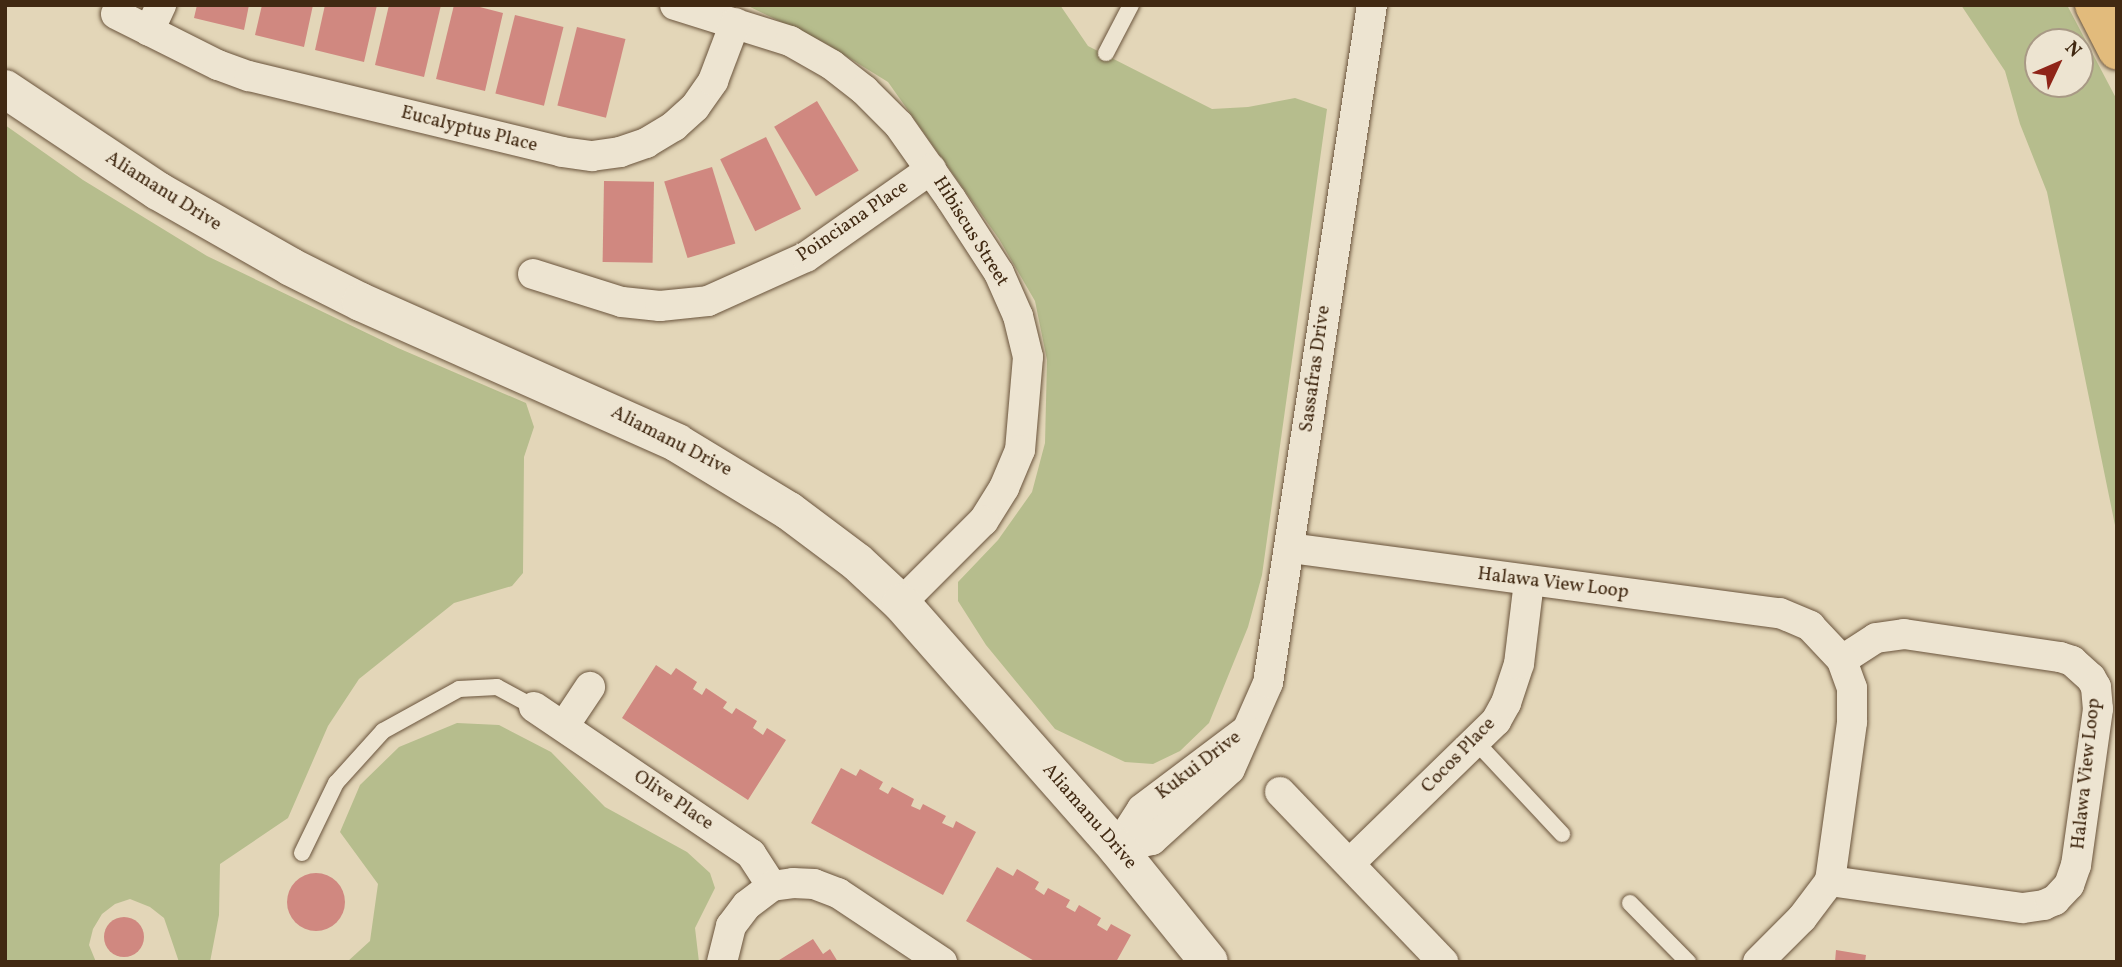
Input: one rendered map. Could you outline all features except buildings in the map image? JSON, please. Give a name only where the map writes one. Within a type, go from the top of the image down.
[{"type":"highway","points":[[2094,5],[2117,50]]},
{"type":"street","name":"Hibiscus Street","points":[[675,5],[790,41],[832,65],[899,125],[999,273],[1018,316],[1028,357],[1026,408],[1020,450],[1004,488],[962,545],[901,603]]},
{"type":"street","name":"Sassafras Drive","points":[[1247,730],[1268,683],[1372,5]]},
{"type":"street","name":"Eucalyptus Place","points":[[116,14],[155,18],[218,65],[249,76],[562,152],[592,156],[620,152],[646,143],[674,126],[695,107],[713,81],[735,23]]},
{"type":"street","name":"Aliamanu Drive","points":[[5,89],[158,191],[279,260],[361,302],[677,443],[745,481],[847,554],[901,603],[1117,848],[1209,962]]},
{"type":"street","name":"Poinciana Place","points":[[533,274],[622,302],[660,306],[708,301],[806,257],[931,169]]},
{"type":"street","name":"Halawa View Loop","points":[[1290,548],[1529,582],[1780,613],[1810,626],[1842,660],[1852,688],[1852,722],[1830,881],[1810,910],[1758,962]]},
{"type":"street","name":"Cocos Place","points":[[1350,863],[1496,721],[1514,685],[1519,664],[1529,582]]},
{"type":"street","name":"Halawa View Loop","points":[[1830,881],[2022,908],[2044,905],[2054,900],[2069,885],[2076,865],[2098,709],[2096,687],[2091,678],[2072,661],[2060,657],[1895,634],[1876,638],[1842,660]]},
{"type":"street","points":[[564,726],[590,687]]},
{"type":"street","name":"Olive Place","points":[[534,706],[751,853],[772,886]]},
{"type":"street","name":"Kukui Drive","points":[[1117,848],[1142,810],[1247,730]]},
{"type":"street","points":[[1280,792],[1443,962]]},
{"type":"street","points":[[722,962],[731,926],[747,905],[772,886],[814,884],[838,893],[942,962]]},
{"type":"lane","points":[[1106,53],[1131,5]]},
{"type":"lane","points":[[302,853],[336,783],[383,731],[459,690],[497,687],[534,706]]},
{"type":"lane","points":[[1476,742],[1562,834]]},
{"type":"lane","points":[[1630,903],[1688,962]]},
{"type":"green space","points":[[746,5],[1060,5],[1088,46],[1212,109],[1248,107],[1295,98],[1327,109],[1262,575],[1248,627],[1209,723],[1180,751],[1153,764],[1125,762],[1055,729],[986,645],[958,601],[958,582],[998,540],[1032,492],[1045,443],[1047,360],[1035,301],[999,239],[888,82],[825,43]]},
{"type":"green space","points":[[1961,5],[2067,5],[2079,28],[2024,28],[2024,98],[2094,98],[2094,56],[2117,100],[2117,535],[2047,192],[2020,124],[2005,71]]},
{"type":"green space","points":[[5,125],[83,180],[207,256],[398,348],[526,403],[534,427],[524,457],[523,573],[512,586],[454,603],[359,679],[328,726],[288,818],[220,864],[219,915],[210,962],[179,962],[164,918],[150,907],[130,899],[115,904],[102,914],[93,929],[89,945],[96,962],[5,962]]},
{"type":"green space","points":[[457,723],[499,725],[551,752],[605,807],[687,852],[710,873],[715,888],[695,928],[699,962],[347,962],[370,941],[378,884],[340,832],[360,785],[399,747]]}]
